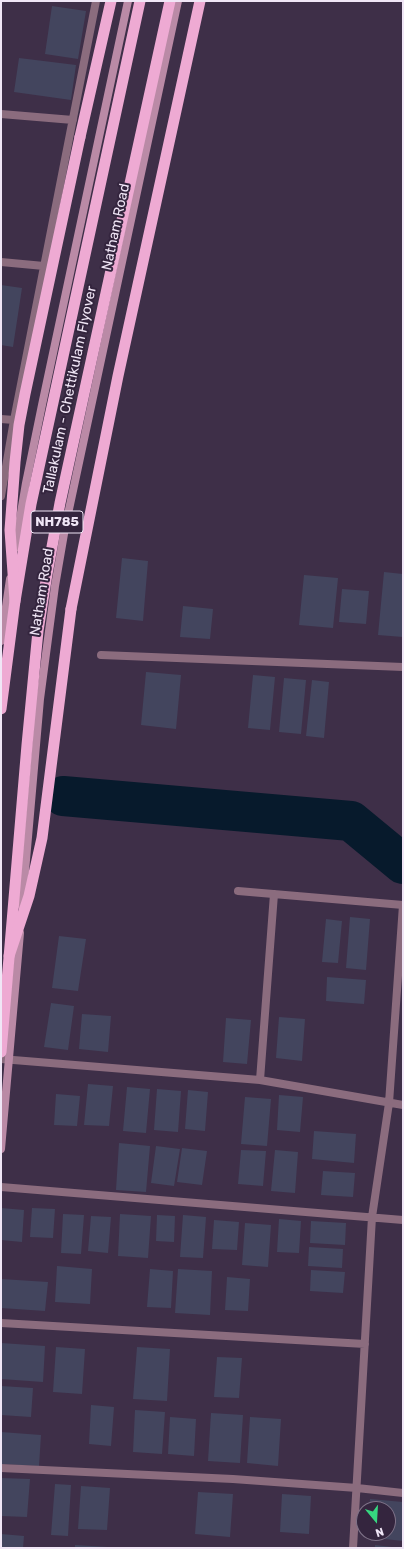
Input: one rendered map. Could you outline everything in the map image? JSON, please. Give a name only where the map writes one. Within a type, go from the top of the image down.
[{"type":"highway","points":[[15,601],[10,530],[14,469],[20,425],[43,310],[111,1]]},
{"type":"highway","name":"Tallakulam - Chettikulam Flyover","points":[[1,709],[15,601],[30,504],[140,1]]},
{"type":"highway","name":"Tallakulam - Chettikulam Flyover","points":[[1,1052],[26,745],[38,631],[47,574],[60,503],[170,1]]},
{"type":"highway","points":[[9,956],[29,896],[42,838],[71,609],[118,376],[200,1]]},
{"type":"main road","points":[[1,642],[26,483],[128,1]]},
{"type":"main road","name":"Natham Road","points":[[1,1149],[5,1060],[40,699],[55,586],[65,528],[178,1]]},
{"type":"street","points":[[1,496],[14,420],[96,1]]},
{"type":"street","points":[[1,114],[73,120]]},
{"type":"street","points":[[1,262],[44,266]]},
{"type":"street","points":[[1,419],[14,420]]},
{"type":"street","points":[[100,655],[403,667]]},
{"type":"street","points":[[238,891],[403,905],[389,1103],[372,1217],[354,1548]]},
{"type":"street","points":[[260,1080],[274,894]]},
{"type":"street","points":[[5,1060],[260,1080],[403,1105]]},
{"type":"street","points":[[1,1187],[403,1220]]},
{"type":"street","points":[[1,1323],[365,1344]]},
{"type":"street","points":[[1,1468],[233,1479],[357,1488],[403,1493]]},
{"type":"building","points":[[52,6],[86,11],[78,59],[45,54]]},
{"type":"building","points":[[19,58],[76,65],[71,100],[14,92]]},
{"type":"building","points":[[1,285],[22,288],[13,347],[1,345]]},
{"type":"building","points":[[122,558],[148,561],[143,621],[116,618]]},
{"type":"building","points":[[384,572],[403,574],[403,637],[378,635]]},
{"type":"building","points":[[304,575],[338,578],[333,628],[299,625]]},
{"type":"building","points":[[342,589],[369,591],[366,624],[339,622]]},
{"type":"building","points":[[183,606],[213,609],[210,639],[180,637]]},
{"type":"building","points":[[146,672],[181,675],[176,729],[141,725]]},
{"type":"building","points":[[253,675],[275,677],[270,730],[248,728]]},
{"type":"building","points":[[284,678],[306,680],[301,734],[279,732]]},
{"type":"building","points":[[312,680],[329,682],[324,738],[306,736]]},
{"type":"building","points":[[350,917],[370,919],[366,970],[346,968]]},
{"type":"building","points":[[326,919],[342,921],[338,963],[322,962]]},
{"type":"building","points":[[59,936],[86,939],[78,991],[52,988]]},
{"type":"building","points":[[327,977],[366,980],[364,1004],[326,1001]]},
{"type":"building","points":[[51,1003],[74,1006],[68,1050],[44,1047]]},
{"type":"building","points":[[82,1014],[111,1016],[108,1052],[79,1049]]},
{"type":"building","points":[[279,1017],[305,1019],[302,1061],[276,1058]]},
{"type":"building","points":[[226,1018],[251,1020],[247,1064],[223,1062]]},
{"type":"building","points":[[88,1084],[113,1086],[109,1126],[84,1125]]},
{"type":"building","points":[[127,1087],[150,1089],[146,1133],[123,1131]]},
{"type":"building","points":[[157,1089],[181,1091],[178,1132],[154,1130]]},
{"type":"building","points":[[188,1090],[208,1092],[205,1131],[185,1129]]},
{"type":"building","points":[[56,1094],[80,1096],[77,1126],[54,1125]]},
{"type":"building","points":[[279,1095],[303,1097],[300,1132],[277,1130]]},
{"type":"building","points":[[245,1097],[271,1099],[267,1146],[241,1144]]},
{"type":"building","points":[[314,1131],[356,1134],[354,1163],[312,1159]]},
{"type":"building","points":[[119,1143],[150,1146],[146,1192],[116,1190]]},
{"type":"building","points":[[156,1146],[180,1149],[174,1186],[151,1183]]},
{"type":"building","points":[[182,1148],[207,1151],[202,1185],[177,1182]]},
{"type":"building","points":[[241,1150],[266,1151],[263,1186],[238,1184]]},
{"type":"building","points":[[275,1150],[298,1152],[295,1193],[271,1191]]},
{"type":"building","points":[[323,1171],[355,1173],[353,1197],[321,1195]]},
{"type":"building","points":[[1,1208],[24,1210],[22,1242],[1,1240]]},
{"type":"building","points":[[32,1208],[55,1209],[53,1238],[30,1237]]},
{"type":"building","points":[[63,1214],[84,1215],[81,1254],[61,1253]]},
{"type":"building","points":[[120,1214],[151,1216],[148,1258],[118,1256]]},
{"type":"building","points":[[157,1215],[175,1216],[174,1242],[156,1241]]},
{"type":"building","points":[[183,1215],[206,1217],[203,1258],[180,1257]]},
{"type":"building","points":[[91,1216],[111,1217],[108,1253],[88,1251]]},
{"type":"building","points":[[279,1219],[301,1221],[299,1253],[277,1252]]},
{"type":"building","points":[[214,1220],[239,1222],[237,1250],[212,1249]]},
{"type":"building","points":[[311,1221],[346,1223],[345,1245],[310,1243]]},
{"type":"building","points":[[245,1223],[271,1225],[268,1267],[242,1265]]},
{"type":"building","points":[[309,1247],[343,1249],[342,1268],[308,1266]]},
{"type":"building","points":[[57,1266],[92,1269],[90,1304],[55,1302]]},
{"type":"building","points":[[150,1269],[173,1271],[171,1308],[147,1307]]},
{"type":"building","points":[[178,1269],[212,1271],[210,1315],[175,1313]]},
{"type":"building","points":[[311,1270],[345,1272],[343,1293],[310,1291]]},
{"type":"building","points":[[227,1277],[250,1279],[248,1311],[225,1310]]},
{"type":"building","points":[[1,1279],[48,1282],[45,1311],[1,1308]]},
{"type":"building","points":[[1,1343],[45,1346],[43,1382],[1,1379]]},
{"type":"building","points":[[56,1347],[85,1349],[82,1394],[53,1392]]},
{"type":"building","points":[[137,1347],[170,1349],[167,1401],[133,1399]]},
{"type":"building","points":[[217,1357],[242,1358],[239,1398],[214,1397]]},
{"type":"building","points":[[1,1386],[33,1388],[31,1417],[1,1415]]},
{"type":"building","points":[[91,1405],[114,1407],[111,1446],[89,1444]]},
{"type":"building","points":[[135,1410],[165,1412],[162,1454],[133,1452]]},
{"type":"building","points":[[211,1413],[243,1415],[240,1463],[208,1461]]},
{"type":"building","points":[[170,1417],[196,1419],[194,1456],[168,1454]]},
{"type":"building","points":[[250,1417],[281,1419],[278,1466],[247,1463]]},
{"type":"building","points":[[1,1432],[41,1435],[39,1466],[1,1464]]},
{"type":"building","points":[[1,1478],[30,1479],[27,1517],[1,1516]]},
{"type":"building","points":[[55,1484],[71,1485],[68,1536],[51,1535]]},
{"type":"building","points":[[81,1486],[110,1488],[107,1530],[78,1529]]},
{"type":"building","points":[[198,1492],[233,1494],[230,1537],[195,1534]]},
{"type":"building","points":[[282,1494],[311,1496],[309,1534],[280,1532]]},
{"type":"building","points":[[370,1499],[392,1501],[370,1501]]},
{"type":"building","points":[[396,1501],[403,1502],[403,1541],[396,1540]]},
{"type":"building","points":[[1,1534],[24,1536],[23,1548],[1,1548]]},
{"type":"building","points":[[75,1545],[108,1547],[108,1548],[75,1548]]},
{"type":"building","points":[[375,1545],[392,1547],[392,1548],[375,1548]]},
{"type":"waterway","points":[[63,796],[351,821],[403,864]]}]
